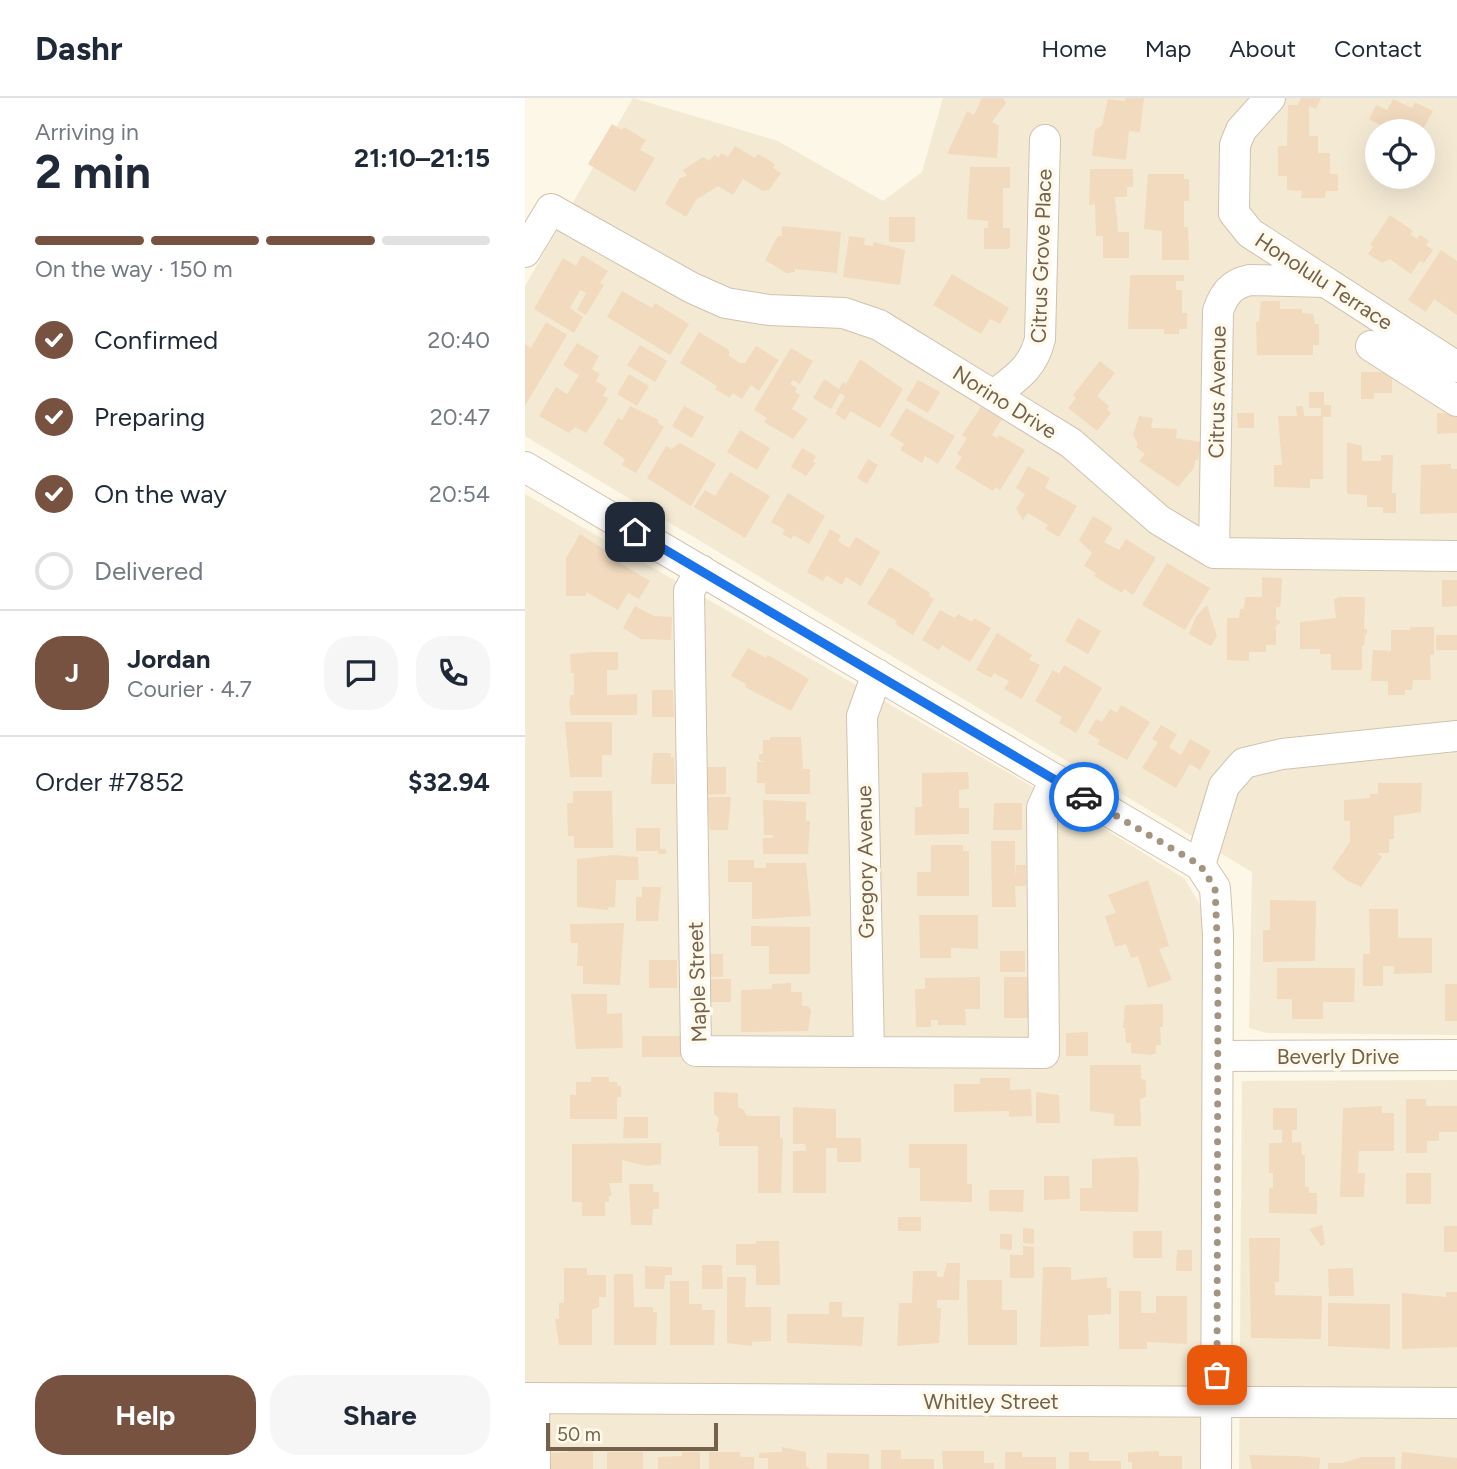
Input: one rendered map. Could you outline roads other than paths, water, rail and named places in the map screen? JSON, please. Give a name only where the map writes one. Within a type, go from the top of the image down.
[{"type":"street","name":"Honolulu Terrace","points":[[1270,98],[1241,130],[1235,145],[1234,213],[1249,233],[1457,367]]},
{"type":"street","name":"Citrus Grove Place","points":[[994,395],[1026,371],[1036,356],[1040,339],[1045,139]]},
{"type":"street","name":"Norino Drive","points":[[525,252],[551,209],[692,288],[726,303],[769,310],[844,313],[862,318],[1072,443],[1159,520],[1214,553]]},
{"type":"street","name":"Citrus Avenue","points":[[1214,553],[1218,311],[1223,299],[1238,283],[1249,280],[1325,282]]},
{"type":"street","points":[[1371,346],[1457,401]]},
{"type":"street","points":[[525,467],[1200,865],[1215,888],[1219,1056],[1216,1469]]},
{"type":"street","points":[[1214,553],[1457,556]]},
{"type":"street","name":"Maple Street","points":[[701,570],[689,591],[697,1051],[1044,1053],[1042,808],[1055,779]]},
{"type":"street","name":"Gregory Avenue","points":[[869,1052],[862,716],[877,674]]},
{"type":"street","points":[[1200,865],[1224,786],[1244,763],[1282,754],[1457,736]]},
{"type":"street","name":"Beverly Drive","points":[[1219,1056],[1457,1055]]},
{"type":"street","points":[[529,1398],[535,1469]]},
{"type":"street","name":"Whitley Street","points":[[529,1398],[1457,1403]]}]
